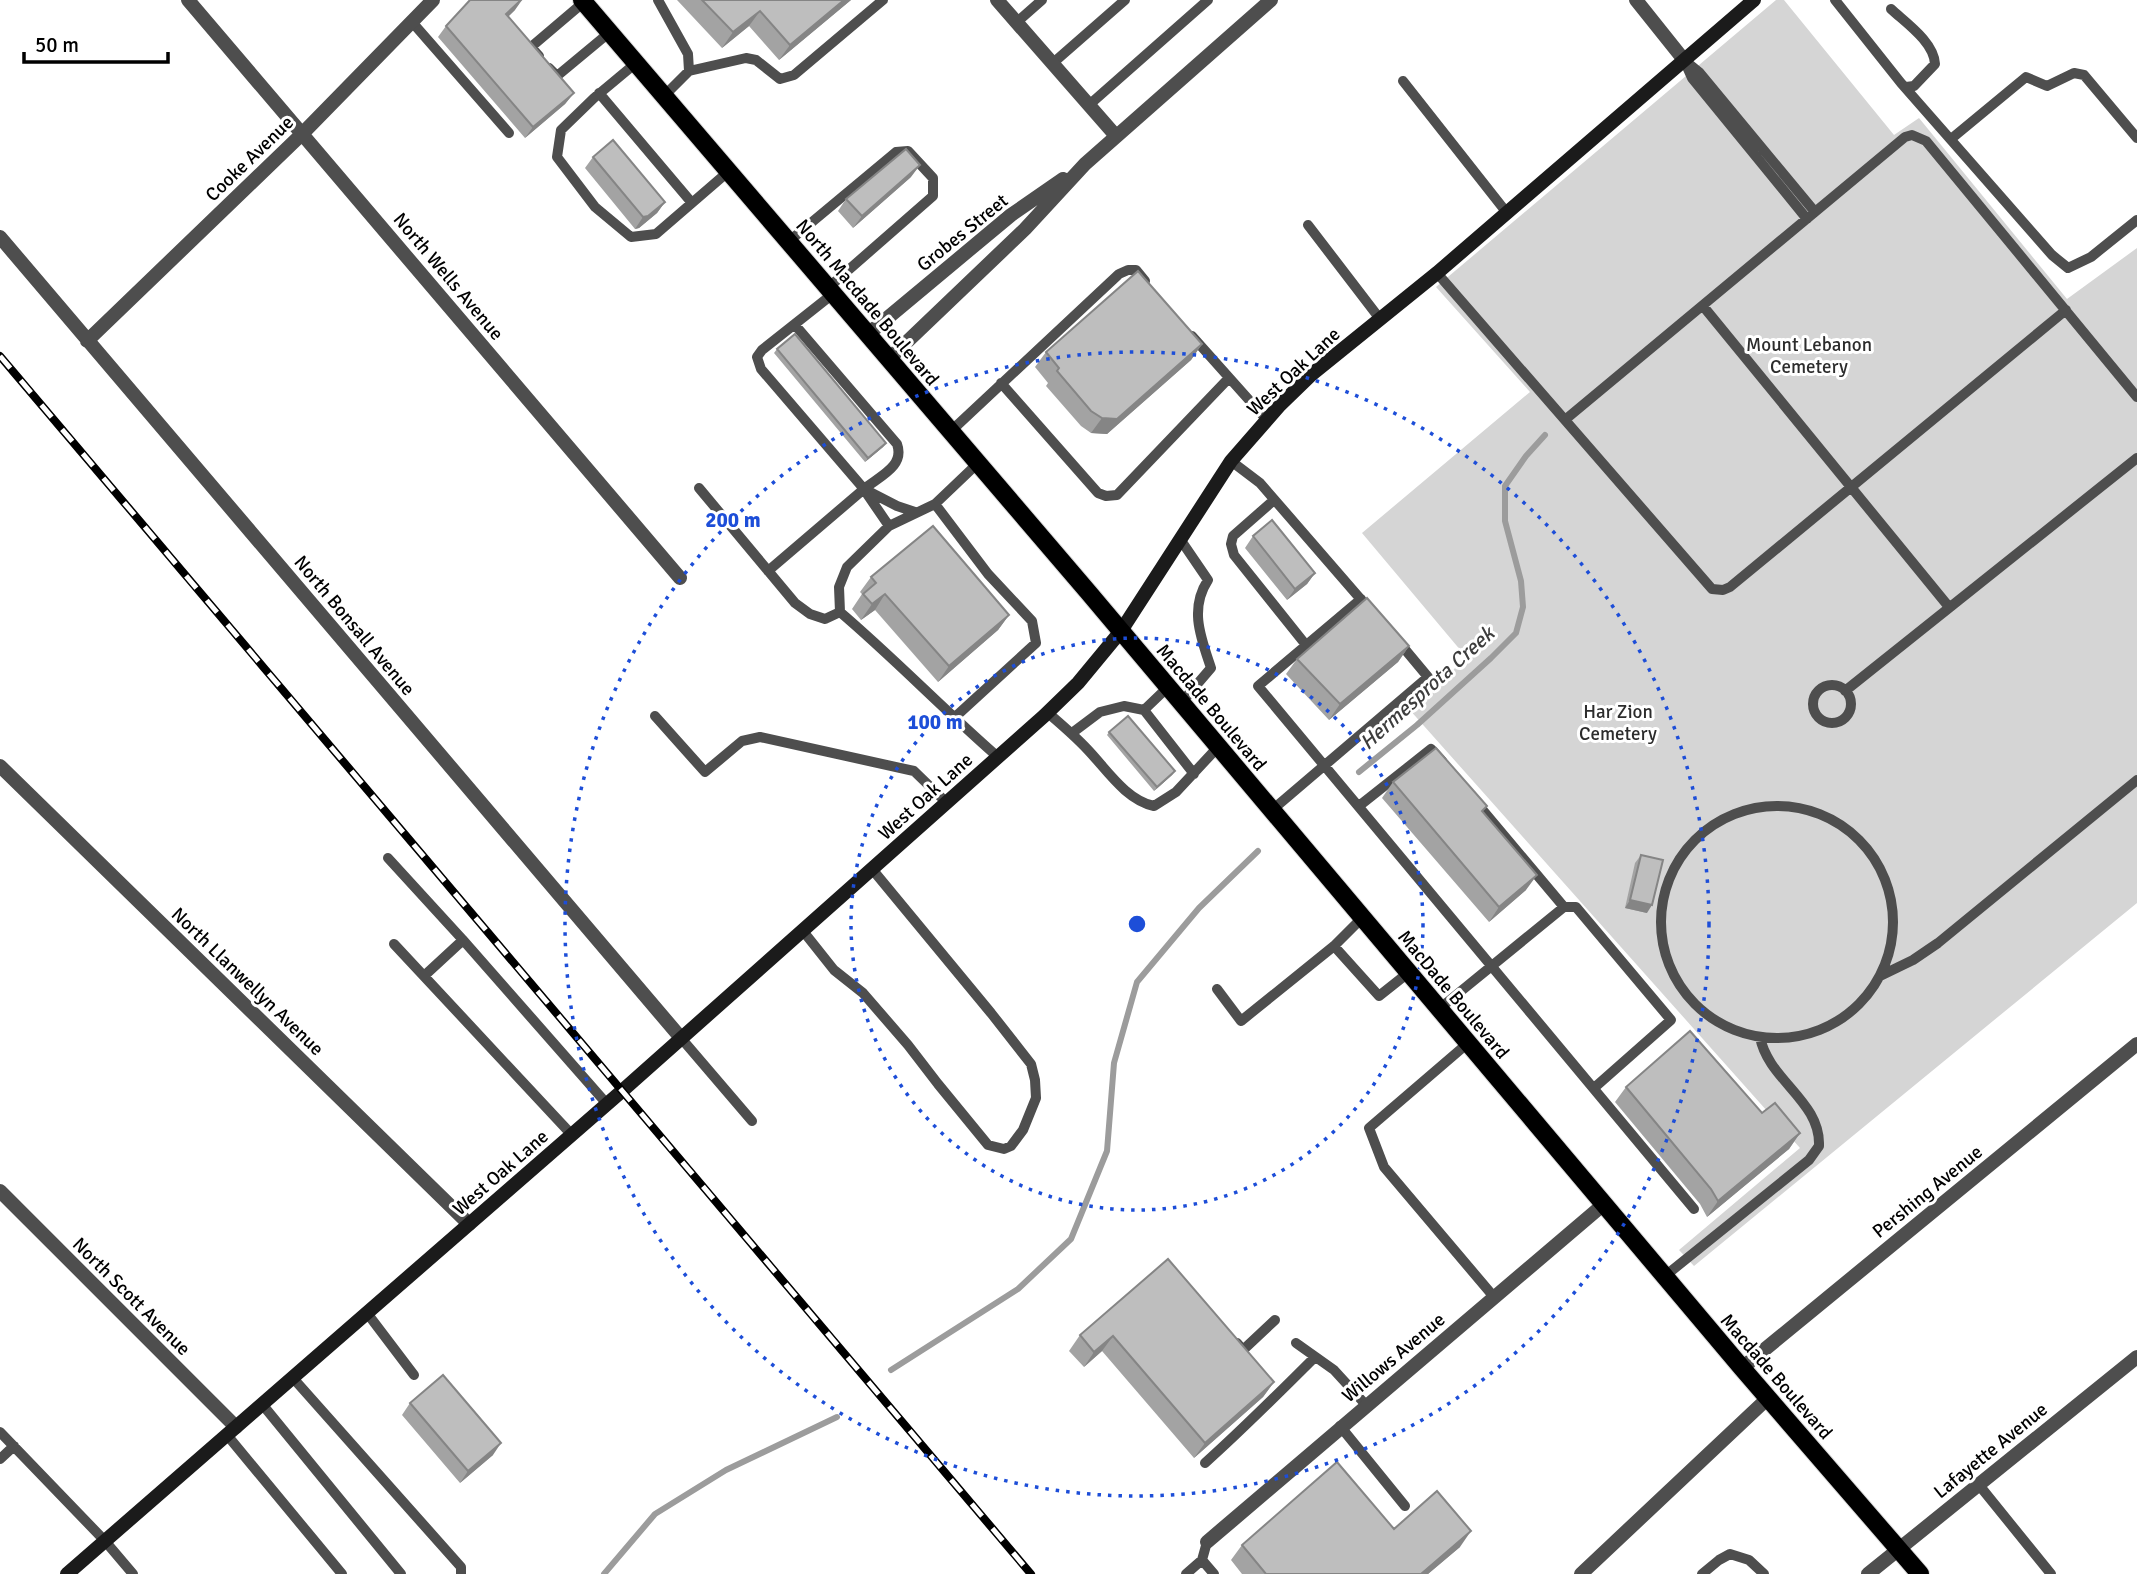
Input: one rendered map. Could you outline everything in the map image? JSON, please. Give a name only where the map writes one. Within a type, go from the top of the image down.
[{"type":"main road","name":"West Oak Lane","points":[[67,1574],[572,1135],[1048,713],[1078,683],[1121,631],[1231,461],[1266,419],[1312,374],[1437,273],[1754,0]]},
{"type":"main road","name":"North Macdade Boulevard","points":[[583,1],[1121,631]]},
{"type":"main road","name":"Macdade Boulevard","points":[[1121,631],[1271,811]]},
{"type":"main road","name":"MacDade Boulevard","points":[[1271,811],[1604,1204]]},
{"type":"main road","name":"Macdade Boulevard","points":[[1604,1204],[1920,1574]]},
{"type":"street","name":"North Wells Avenue","points":[[188,0],[680,578]]},
{"type":"street","name":"Cooke Avenue","points":[[88,341],[303,133],[433,0]]},
{"type":"street","points":[[997,0],[1116,136]]},
{"type":"street","name":"Grobes Street","points":[[889,359],[1025,229],[1085,164],[1271,0]]},
{"type":"street","points":[[1636,0],[1685,60]]},
{"type":"street","name":"Grobes Street","points":[[867,335],[1011,215],[1085,164]]},
{"type":"street","name":"North Bonsall Avenue","points":[[0,237],[681,1038]]},
{"type":"street","name":"North Llanwellyn Avenue","points":[[0,766],[469,1224]]},
{"type":"street","name":"Pershing Avenue","points":[[1742,1368],[2137,1044]]},
{"type":"street","name":"North Scott Avenue","points":[[0,1191],[232,1431]]},
{"type":"street","name":"Willows Avenue","points":[[1207,1542],[1340,1426],[1604,1204]]},
{"type":"street","name":"Lafayette Avenue","points":[[1868,1574],[2137,1357]]},
{"type":"street","points":[[1581,1574],[1768,1398]]},
{"type":"lane","points":[[658,0],[688,54],[689,71]]},
{"type":"lane","points":[[664,96],[689,71],[746,58],[756,60],[780,79],[794,75],[883,0]]},
{"type":"lane","points":[[1017,22],[1042,0]]},
{"type":"lane","points":[[1053,63],[1125,0]]},
{"type":"lane","points":[[1089,105],[1209,0]]},
{"type":"lane","points":[[1835,0],[1951,139],[2052,255],[2068,268],[2091,257],[2137,220]]},
{"type":"lane","points":[[583,1],[531,47],[557,76],[610,32]]},
{"type":"lane","points":[[1891,9],[1929,47],[1935,58],[1935,64],[1914,86],[1906,87]]},
{"type":"lane","points":[[412,22],[509,133]]},
{"type":"lane","points":[[1685,60],[1699,72],[1811,216]]},
{"type":"lane","points":[[636,63],[599,93],[561,130],[557,157],[595,207],[631,237],[656,234],[729,171]]},
{"type":"lane","points":[[1951,139],[2026,77],[2047,86],[2074,73],[2084,75],[2137,138]]},
{"type":"lane","points":[[1403,81],[1507,213]]},
{"type":"lane","points":[[599,93],[692,203]]},
{"type":"lane","points":[[1566,419],[1905,137],[1912,135],[1926,141],[2137,397]]},
{"type":"lane","points":[[788,242],[897,152],[908,151],[933,178],[933,196],[757,357],[761,369],[863,488],[889,526]]},
{"type":"lane","points":[[1308,225],[1380,319]]},
{"type":"lane","points":[[950,432],[1118,274],[1136,270],[1153,290]]},
{"type":"lane","points":[[1437,273],[1712,589],[1717,590],[1730,587],[2066,310]]},
{"type":"lane","points":[[1703,306],[1949,607]]},
{"type":"lane","points":[[768,571],[863,488],[897,463],[901,454],[897,444],[795,325]]},
{"type":"lane","points":[[1186,330],[1266,419]]},
{"type":"lane","points":[[1001,383],[1097,493],[1106,496],[1117,495],[1228,379]]},
{"type":"lane","points":[[1845,691],[2137,458]]},
{"type":"lane","points":[[1231,461],[1260,483],[1370,609]]},
{"type":"lane","points":[[839,612],[839,587],[847,567],[889,526],[935,504],[977,464]]},
{"type":"lane","points":[[699,488],[795,603],[810,614],[825,619],[839,612]]},
{"type":"lane","points":[[863,488],[915,512]]},
{"type":"lane","points":[[1274,500],[1233,536],[1231,544],[1234,555],[1307,645]]},
{"type":"lane","points":[[935,504],[988,574],[1032,621],[1035,643],[954,718]]},
{"type":"lane","points":[[1180,539],[1208,580],[1201,592],[1197,608],[1199,632],[1211,668],[1181,703]]},
{"type":"lane","points":[[1361,599],[1258,686],[1694,1209]]},
{"type":"lane","points":[[839,612],[879,645],[998,757]]},
{"type":"lane","points":[[1271,811],[1428,677],[1386,628]]},
{"type":"lane","points":[[1143,710],[1168,687]]},
{"type":"lane","points":[[1072,733],[1100,712],[1124,706],[1143,710],[1194,774]]},
{"type":"lane","points":[[1048,713],[1072,733],[1120,785],[1142,803],[1154,806],[1176,792],[1218,747]]},
{"type":"lane","points":[[655,716],[705,772],[742,741],[760,737],[914,771],[947,803]]},
{"type":"lane","points":[[1359,806],[1431,748],[1449,770]]},
{"type":"lane","points":[[1880,976],[1913,960],[1938,943],[2137,780]]},
{"type":"lane","points":[[1466,791],[1564,907]]},
{"type":"lane","points":[[1781,804],[1819,812],[1853,832],[1878,863],[1892,899],[1892,938],[1880,976],[1859,1005],[1830,1026],[1796,1037],[1760,1037],[1723,1025],[1692,1002],[1670,969],[1661,931],[1664,891],[1680,856],[1707,828],[1742,810],[1781,804]]},
{"type":"lane","points":[[388,858],[607,1104]]},
{"type":"lane","points":[[803,931],[834,970],[863,993],[908,1045],[988,1145],[1004,1149],[1011,1146],[1023,1130],[1036,1098],[1031,1064],[984,1003],[872,869]]},
{"type":"lane","points":[[1439,1009],[1564,907],[1576,906],[1671,1020],[1594,1088]]},
{"type":"lane","points":[[1217,989],[1241,1021],[1334,946],[1362,918]]},
{"type":"lane","points":[[424,976],[463,940]]},
{"type":"lane","points":[[394,944],[572,1135]]},
{"type":"lane","points":[[1334,946],[1379,996],[1408,973]]},
{"type":"lane","points":[[1665,1276],[1809,1160],[1819,1146],[1818,1128],[1813,1116],[1770,1065],[1763,1053],[1760,1037]]},
{"type":"lane","points":[[681,1038],[752,1121]]},
{"type":"lane","points":[[1468,1044],[1369,1128],[1384,1167],[1494,1297]]},
{"type":"lane","points":[[367,1313],[414,1375]]},
{"type":"lane","points":[[1226,1331],[1243,1349],[1275,1320]]},
{"type":"lane","points":[[1296,1343],[1334,1370],[1366,1405]]},
{"type":"lane","points":[[1205,1462],[1260,1415],[1270,1401],[1315,1357]]},
{"type":"lane","points":[[293,1378],[461,1567],[461,1574]]},
{"type":"lane","points":[[262,1404],[401,1574]]},
{"type":"lane","points":[[1340,1426],[1405,1506]]},
{"type":"lane","points":[[232,1431],[342,1574]]},
{"type":"lane","points":[[0,1432],[105,1541],[133,1574]]},
{"type":"lane","points":[[0,1459],[14,1446]]},
{"type":"lane","points":[[1979,1485],[2051,1574]]},
{"type":"lane","points":[[1186,1574],[1202,1560],[1207,1542]]},
{"type":"lane","points":[[1702,1574],[1730,1554],[1749,1559],[1764,1574]]},
{"type":"lane","points":[[1202,1560],[1214,1574]]},
{"type":"green space","points":[[1776,0],[1784,0],[1894,135],[1919,118],[2067,299],[2137,248],[2137,903],[1694,1266],[1679,1250],[1800,1148],[1408,708],[1467,658],[1362,533],[1530,392],[1436,287]]},
{"type":"building","points":[[470,0],[521,0],[506,14],[574,93],[533,127],[446,26]]},
{"type":"building","points":[[702,0],[844,0],[790,45],[760,11],[733,32]]},
{"type":"building","points":[[613,140],[665,202],[648,216],[643,217],[593,157]]},
{"type":"building","points":[[906,149],[920,165],[862,216],[846,199]]},
{"type":"building","points":[[1138,271],[1202,344],[1117,419],[1102,418],[1091,411],[1057,371],[1059,368],[1046,352]]},
{"type":"building","points":[[795,334],[886,443],[868,458],[777,349]]},
{"type":"building","points":[[1272,520],[1315,573],[1295,589],[1253,536]]},
{"type":"building","points":[[933,526],[1009,615],[949,666],[885,594],[872,604],[863,594],[876,583],[871,577]]},
{"type":"building","points":[[1367,598],[1409,646],[1340,704],[1297,659]]},
{"type":"building","points":[[1128,716],[1175,771],[1157,787],[1109,732]]},
{"type":"building","points":[[1436,748],[1487,806],[1482,811],[1537,875],[1499,907],[1393,782]]},
{"type":"building","points":[[1641,855],[1663,860],[1652,905],[1630,900]]},
{"type":"building","points":[[1690,1031],[1762,1113],[1775,1103],[1800,1133],[1718,1201],[1626,1087]]},
{"type":"building","points":[[1168,1259],[1274,1382],[1205,1443],[1113,1336],[1094,1352],[1080,1335]]},
{"type":"building","points":[[443,1375],[501,1443],[468,1471],[410,1403]]},
{"type":"building","points":[[1337,1462],[1394,1529],[1437,1491],[1471,1531],[1421,1574],[1266,1574],[1242,1545]]},
{"type":"waterway","name":"Hermesprota Creek","points":[[1359,772],[1417,725],[1516,633],[1523,607],[1521,581],[1505,521],[1505,486],[1545,435]]},
{"type":"waterway","name":"Hermesprota Creek","points":[[891,1370],[1018,1289],[1071,1239],[1107,1151],[1114,1063],[1137,982],[1199,908],[1258,851]]},
{"type":"waterway","name":"Hermesprota Creek","points":[[604,1574],[655,1514],[726,1470],[837,1417]]},
{"type":"railway","points":[[0,356],[1031,1574]]},
{"type":"park label","name":"Mount Lebanon Cemetery","points":[[1809,355]]},
{"type":"park label","name":"Har Zion Cemetery","points":[[1618,722]]}]
